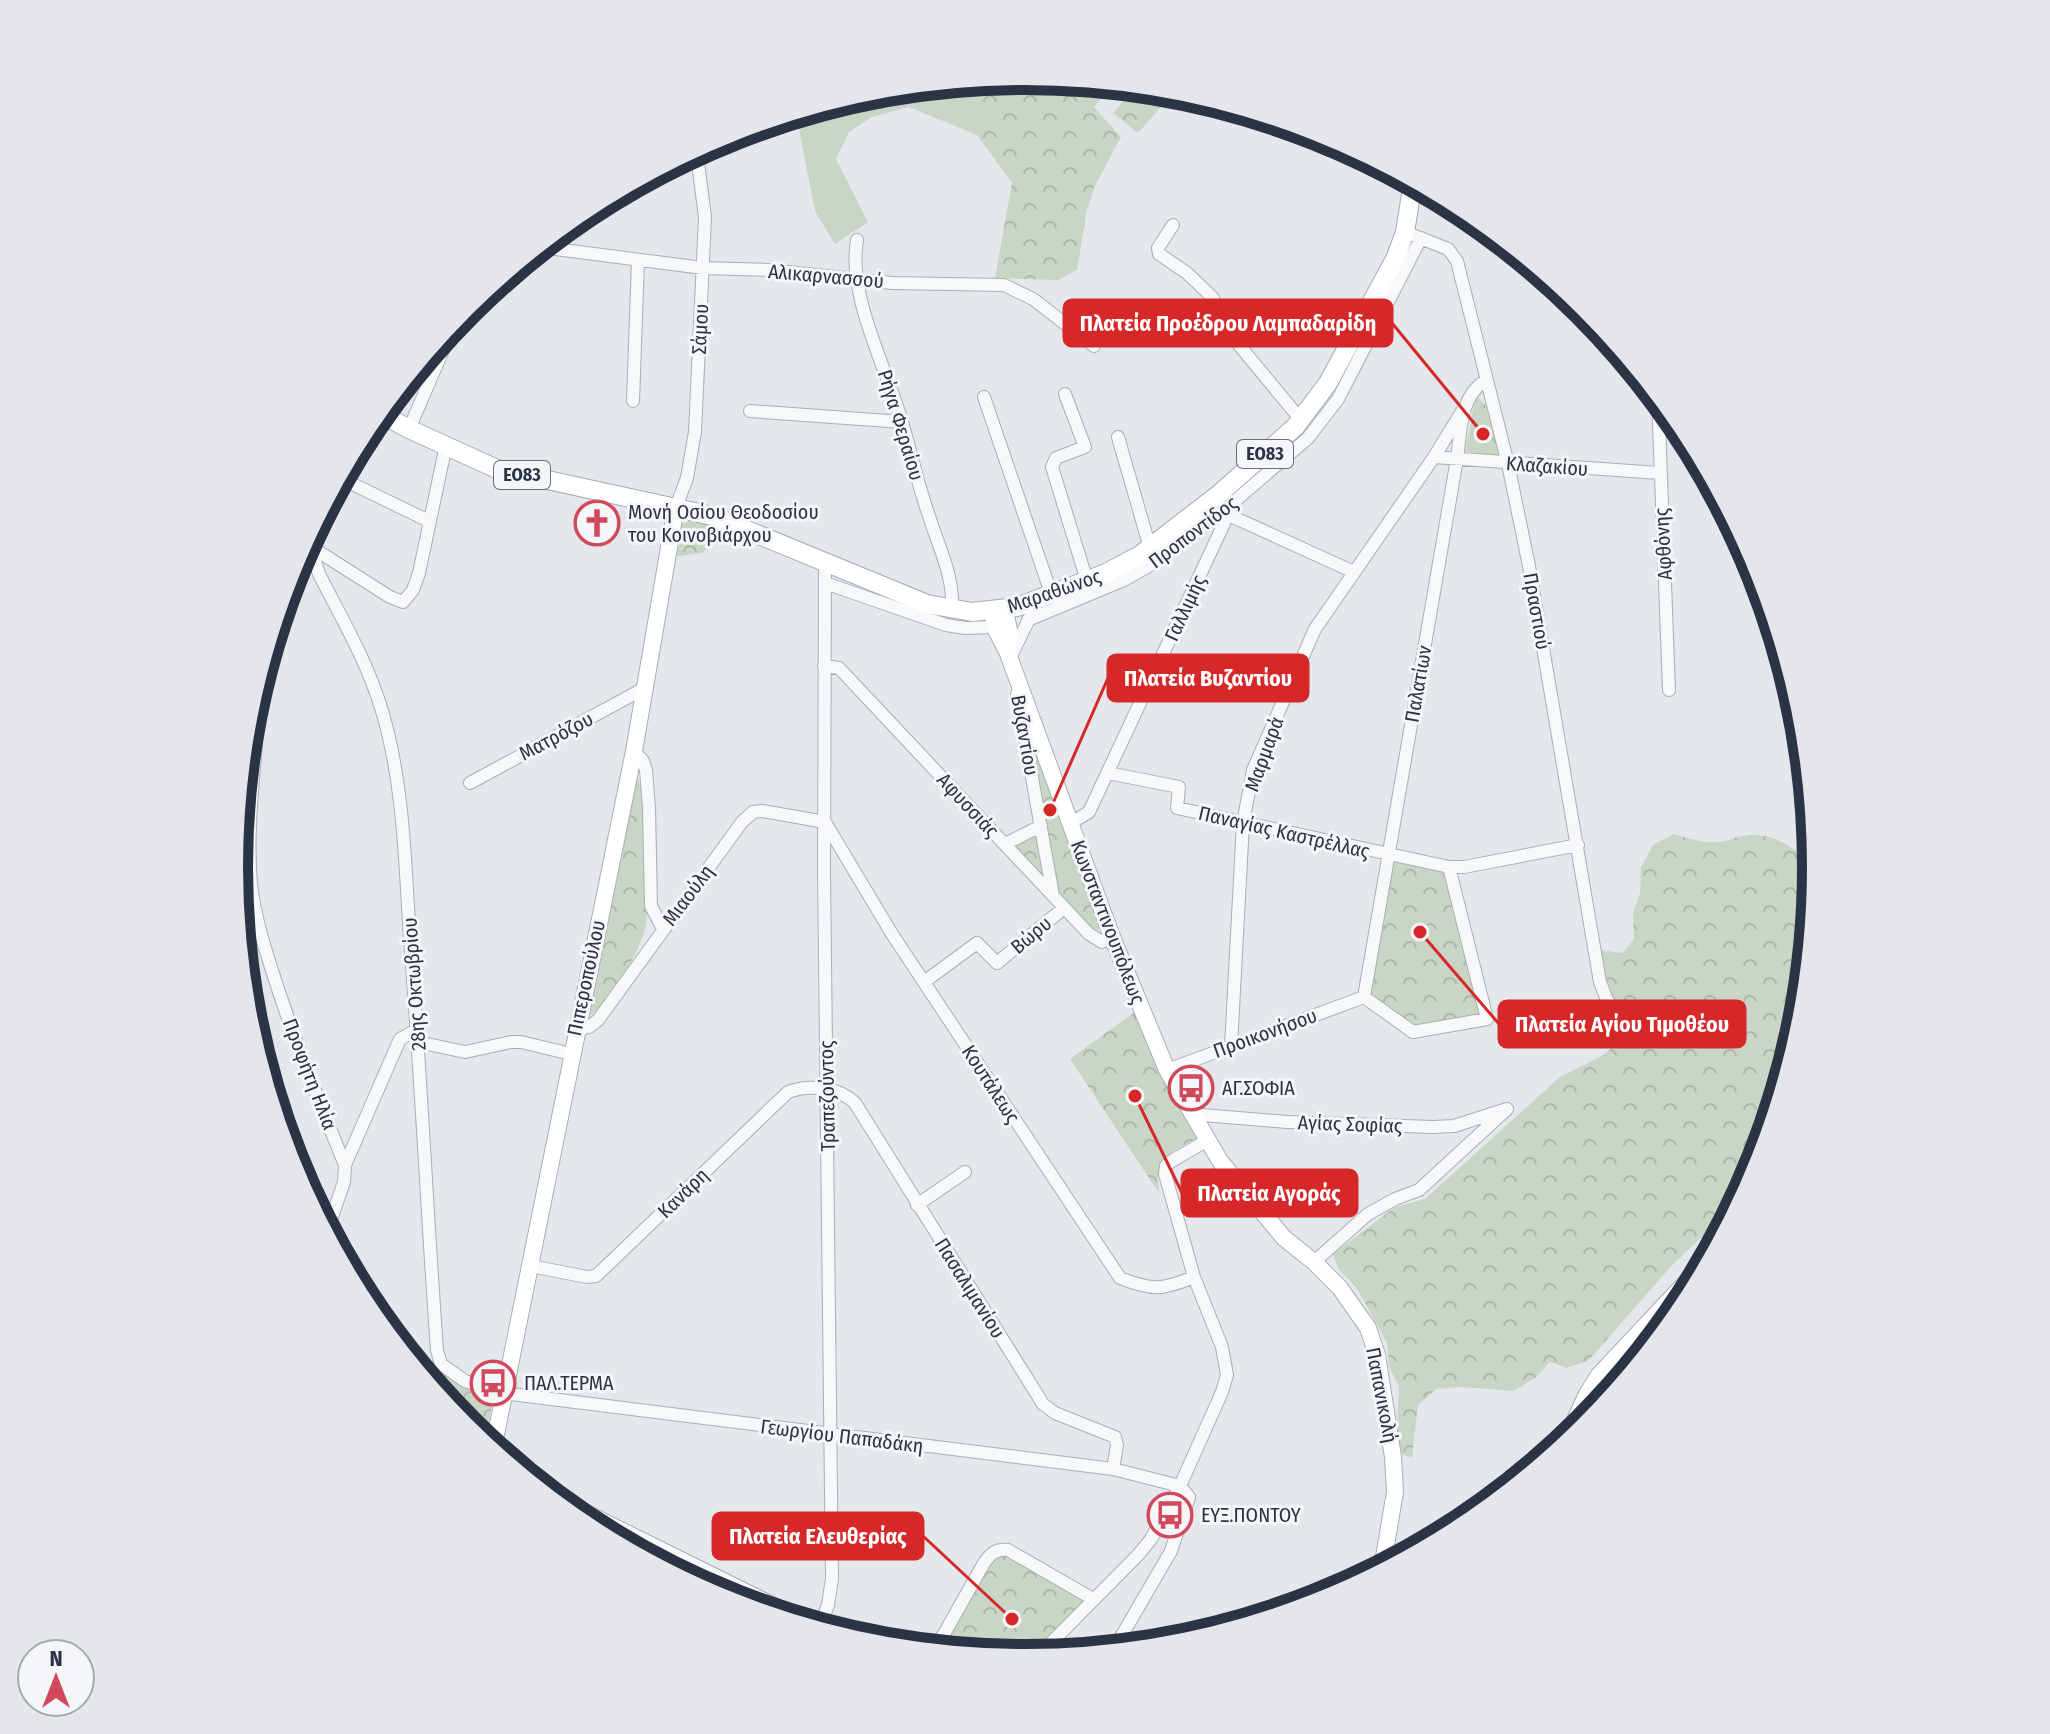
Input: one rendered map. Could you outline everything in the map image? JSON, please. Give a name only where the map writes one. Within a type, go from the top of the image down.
[{"type":"main road","name":"Μαραθώνος","points":[[391,419],[497,469],[713,516],[917,601],[952,610],[998,616],[1115,569],[1150,548],[1219,494],[1301,420],[1334,373],[1392,265],[1413,235],[1413,193]]},
{"type":"street","name":"Σάμου","points":[[676,507],[687,478],[695,432],[705,217],[695,164]]},
{"type":"street","points":[[1173,225],[1158,248],[1159,254],[1187,273],[1213,298],[1220,322],[1301,420]]},
{"type":"street","name":"Πραστιού","points":[[1413,235],[1448,249],[1457,261],[1508,464],[1529,566],[1600,982],[1607,1000],[1622,1020]]},
{"type":"street","name":"Προποντίδος","points":[[1028,620],[1124,580],[1154,563],[1225,513],[1308,438],[1338,399],[1413,235]]},
{"type":"street","name":"Ρήγα Φεραίου","points":[[857,240],[858,279],[866,313],[949,574],[953,590],[952,610]]},
{"type":"street","name":"Αλικαρνασσού","points":[[556,248],[703,268],[769,270],[892,283],[1009,286],[1033,299],[1094,346]]},
{"type":"street","points":[[633,401],[638,261]]},
{"type":"street","points":[[409,429],[441,355]]},
{"type":"street","points":[[1463,410],[1476,388],[1486,380]]},
{"type":"street","points":[[1065,394],[1085,447],[1056,458],[1052,467],[1087,581]]},
{"type":"street","points":[[984,397],[1048,597],[1028,620],[1010,660]]},
{"type":"street","name":"Μαρμαρά","points":[[1231,1046],[1243,823],[1253,770],[1315,629],[1463,410]]},
{"type":"street","name":"Παλατίων","points":[[1364,997],[1463,410]]},
{"type":"street","points":[[750,411],[902,422]]},
{"type":"street","name":"Αφθόνης","points":[[1658,418],[1669,690]]},
{"type":"street","points":[[1118,437],[1150,548]]},
{"type":"street","points":[[316,550],[403,602],[413,590],[419,573],[446,445]]},
{"type":"street","name":"Κλαζακίου","points":[[1434,457],[1659,473]]},
{"type":"street","points":[[350,483],[429,521]]},
{"type":"street","name":"Πιπεροπούλου","points":[[496,1435],[575,1030],[634,751],[676,507]]},
{"type":"street","points":[[1225,513],[1354,572]]},
{"type":"street","name":"Γαλλιμής","points":[[1071,823],[1089,812],[1225,513]]},
{"type":"street","name":"28ης Οκτωβρίου","points":[[313,556],[319,574],[360,653],[382,712],[396,774],[437,1350],[441,1364],[465,1381],[503,1393]]},
{"type":"street","name":"Τραπεζούντος","points":[[825,563],[824,872],[832,1579],[825,1618]]},
{"type":"street","points":[[825,583],[946,625],[965,628],[998,616]]},
{"type":"street","name":"Κωνσταντινουπόλεως","points":[[998,616],[1010,635],[1010,660],[1112,937],[1167,1070],[1206,1141]]},
{"type":"street","name":"Βυζαντίου","points":[[1010,660],[1053,895]]},
{"type":"street","name":"Αφυσσιάς","points":[[824,666],[839,668],[1089,934],[1102,942],[1112,937]]},
{"type":"street","name":"Ματρόζου","points":[[470,783],[643,689]]},
{"type":"street","points":[[634,751],[646,770],[651,912],[663,929]]},
{"type":"street","name":"Παναγίας Καστρέλλας","points":[[1108,773],[1179,787],[1177,808],[1449,867],[1464,867],[1578,845]]},
{"type":"street","name":"Μιαούλη","points":[[575,1030],[589,1027],[598,1020],[742,822],[753,812],[825,822]]},
{"type":"street","name":"Κουτάλεως","points":[[825,822],[850,868],[1120,1278],[1146,1288],[1167,1289],[1194,1277]]},
{"type":"street","points":[[1005,844],[1041,826]]},
{"type":"street","name":"Προφήτη Ηλία","points":[[249,845],[251,882],[260,930],[300,1056],[345,1165]]},
{"type":"street","points":[[1364,997],[1413,1032],[1487,1019],[1449,867]]},
{"type":"street","points":[[824,872],[850,868]]},
{"type":"street","name":"Βώρυ","points":[[924,982],[977,943],[997,963],[1064,908]]},
{"type":"street","name":"Προικονήσου","points":[[1167,1070],[1364,997]]},
{"type":"street","points":[[332,1218],[344,1182],[345,1165],[400,1039],[417,1036],[465,1052],[521,1042],[571,1054]]},
{"type":"street","name":"Πασαλιμανίου","points":[[827,1089],[848,1096],[855,1103],[1043,1404],[1055,1413],[1115,1437],[1117,1445],[1113,1469]]},
{"type":"street","name":"Κανάρη","points":[[531,1266],[596,1276],[788,1092],[827,1089]]},
{"type":"street","name":"Αγίας Σοφίας","points":[[1190,1114],[1287,1122],[1433,1127],[1454,1126],[1507,1109],[1419,1190],[1368,1214],[1314,1262]]},
{"type":"street","points":[[1051,1643],[1151,1539],[1180,1486],[1222,1392],[1227,1375],[1222,1347],[1194,1277],[1165,1174],[1166,1166],[1206,1141]]},
{"type":"street","name":"Παπανικολή","points":[[1206,1141],[1284,1238],[1314,1262],[1357,1310],[1368,1328],[1377,1355],[1389,1424],[1395,1492],[1385,1555]]},
{"type":"street","points":[[917,1205],[965,1172]]},
{"type":"street","points":[[1580,1410],[1587,1394],[1613,1358],[1674,1295]]},
{"type":"street","name":"Γεωργίου Παπαδάκη","points":[[503,1393],[1113,1469],[1180,1486]]},
{"type":"street","points":[[1121,1638],[1171,1551],[1189,1497],[1180,1486]]},
{"type":"street","points":[[603,1519],[760,1597]]},
{"type":"street","points":[[940,1639],[984,1563],[991,1553],[1000,1549],[1008,1550],[1093,1599]]},
{"type":"green space","points":[[1025,90],[1104,95],[1094,107],[1121,137],[1095,186],[1087,209],[1077,270],[1058,280],[995,278],[1012,183],[977,135],[980,92]]},
{"type":"green space","points":[[980,92],[977,135],[909,107],[872,117],[849,132],[836,159],[868,222],[835,244],[815,211],[798,124],[873,105]]},
{"type":"green space","points":[[1126,97],[1164,103],[1138,133],[1113,113]]},
{"type":"green space","points":[[1476,395],[1490,410],[1504,460],[1464,457]]},
{"type":"green space","points":[[692,519],[728,532],[702,553],[671,557],[678,526]]},
{"type":"green space","points":[[1028,725],[1101,926],[1098,930],[1092,928],[1058,893]]},
{"type":"green space","points":[[636,776],[645,822],[646,924],[623,976],[605,1002],[587,1017]]},
{"type":"green space","points":[[1036,833],[1045,884],[1009,845]]},
{"type":"green space","points":[[1674,834],[1712,842],[1753,835],[1773,838],[1802,854],[1800,918],[1787,1019],[1776,1068],[1743,1164],[1713,1228],[1672,1265],[1589,1360],[1567,1368],[1550,1362],[1535,1378],[1514,1391],[1460,1387],[1436,1389],[1418,1405],[1412,1458],[1402,1454],[1397,1432],[1399,1387],[1389,1366],[1387,1343],[1356,1287],[1339,1270],[1333,1254],[1395,1207],[1425,1199],[1560,1077],[1604,1055],[1620,1040],[1628,1020],[1608,987],[1600,950],[1623,953],[1634,939],[1633,913],[1640,893],[1641,867],[1653,845]]},
{"type":"green space","points":[[1391,859],[1445,869],[1482,1015],[1414,1027],[1369,995]]},
{"type":"green space","points":[[1136,1011],[1197,1138],[1165,1158],[1159,1171],[1159,1193],[1070,1059]]},
{"type":"green space","points":[[433,1359],[435,1367],[493,1398],[488,1427],[441,1379],[430,1365]]},
{"type":"green space","points":[[1006,1554],[1086,1600],[1041,1643],[943,1639],[994,1557]]},
{"type":"place","name":"Πλατεία Προέδρου Λαμπαδαρίδη","points":[[1483,434]]},
{"type":"place","name":"Μονή Οσίου Θεοδοσίου του Κοινοβιάρχου","points":[[597,523]]},
{"type":"place","name":"Πλατεία Βυζαντίου","points":[[1050,810]]},
{"type":"place","name":"Πλατεία Αγίου Τιμοθέου","points":[[1420,932]]},
{"type":"place","name":"ΑΓ.ΣΟΦΙΑ","points":[[1191,1088]]},
{"type":"place","name":"Πλατεία Αγοράς","points":[[1135,1096]]},
{"type":"place","name":"ΠΑΛ.ΤΕΡΜΑ","points":[[493,1383]]},
{"type":"place","name":"ΕΥΞ.ΠΟΝΤΟΥ","points":[[1170,1515]]},
{"type":"place","name":"Πλατεία Ελευθερίας","points":[[1012,1619]]}]
